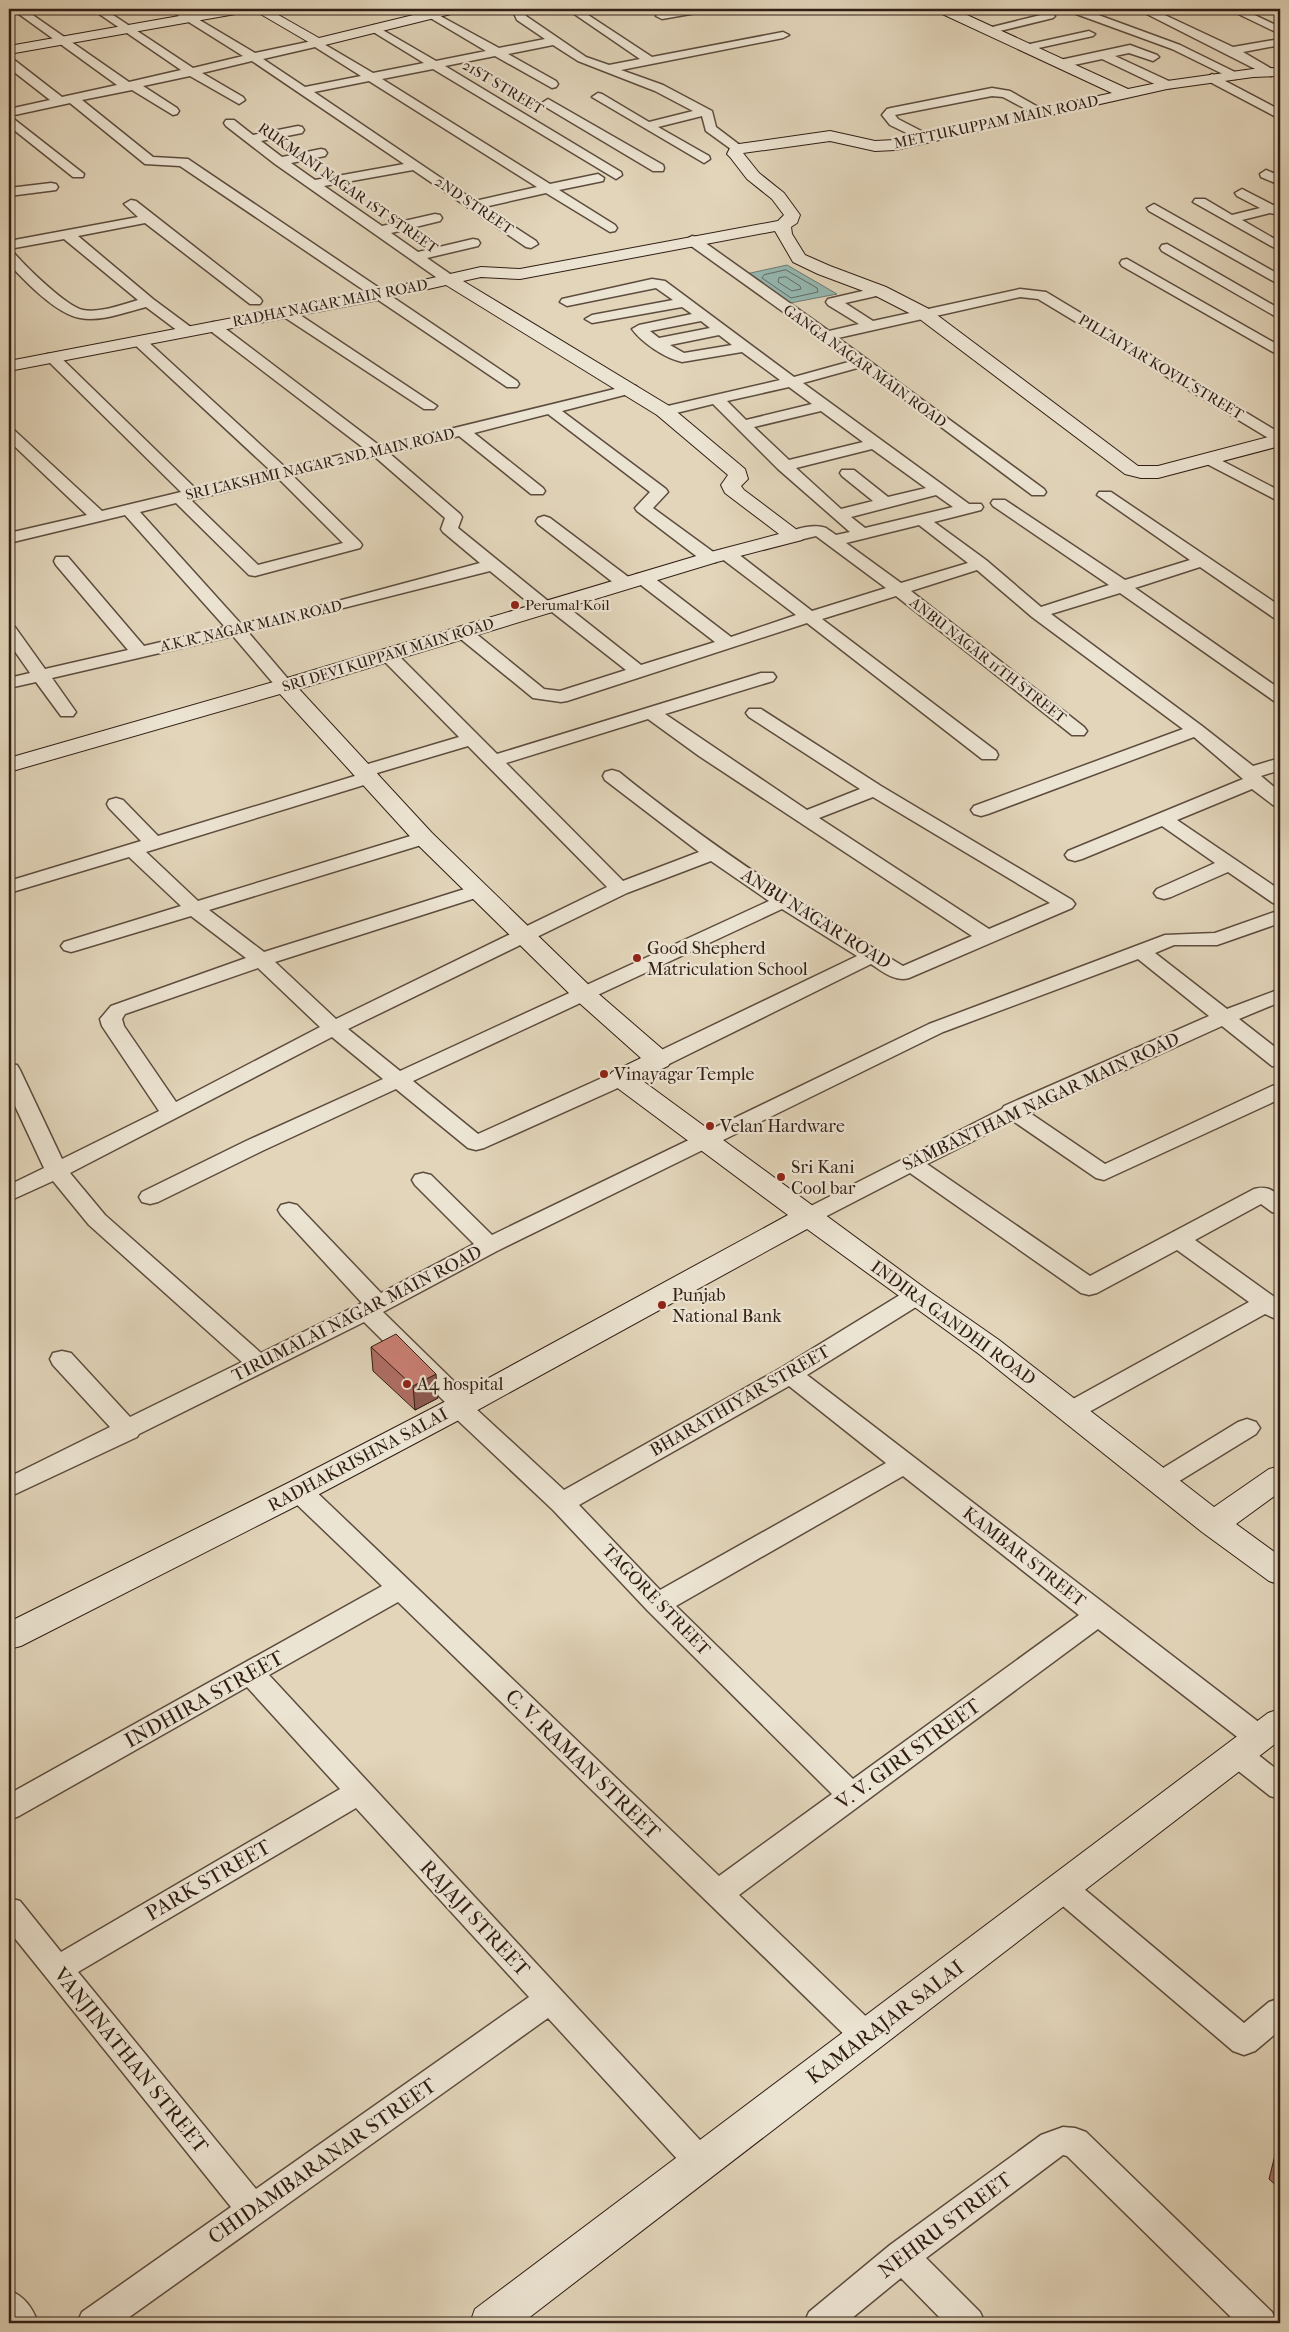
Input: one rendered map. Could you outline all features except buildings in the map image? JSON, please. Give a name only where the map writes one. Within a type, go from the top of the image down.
[{"type":"street","points":[[18,9],[131,86],[174,111]]},
{"type":"street","points":[[97,9],[192,72],[239,100]]},
{"type":"street","name":"2ND STREET","points":[[174,9],[253,57],[531,244]]},
{"type":"street","points":[[9,50],[241,9]]},
{"type":"street","points":[[258,9],[317,42],[610,228]]},
{"type":"street","points":[[9,113],[192,72],[454,9]]},
{"type":"street","points":[[448,279],[489,270],[520,274],[692,240],[783,225],[791,220],[792,215],[778,196],[747,168],[734,152],[739,149],[708,126],[710,117],[704,112],[659,88],[611,68],[582,59],[521,18],[518,9]]},
{"type":"street","points":[[572,9],[651,60]]},
{"type":"street","points":[[943,9],[1127,94]]},
{"type":"street","points":[[1072,9],[1176,47],[1234,75]]},
{"type":"street","points":[[1143,9],[1232,51],[1275,76]]},
{"type":"street","points":[[1234,9],[1280,31]]},
{"type":"street","points":[[675,22],[658,14],[705,10]]},
{"type":"street","points":[[431,14],[552,84]]},
{"type":"street","points":[[988,31],[1050,16]]},
{"type":"street","name":"21ST STREET","points":[[374,28],[616,175]]},
{"type":"street","points":[[611,68],[783,34]]},
{"type":"street","points":[[1025,48],[1089,34]]},
{"type":"street","points":[[303,91],[553,41]]},
{"type":"street","points":[[1232,51],[1280,42]]},
{"type":"street","points":[[1060,64],[1133,49],[1153,57]]},
{"type":"street","points":[[1104,55],[1167,85]]},
{"type":"street","points":[[9,62],[66,100],[150,161],[183,162],[512,384]]},
{"type":"street","name":"METTUKUPPAM MAIN ROAD","points":[[739,149],[830,136],[875,146],[895,145],[1167,85],[1253,73],[1275,76]]},
{"type":"street","points":[[1212,78],[1280,115]]},
{"type":"street","points":[[925,138],[894,122],[888,115],[891,112],[992,92],[1006,94],[1041,112]]},
{"type":"street","points":[[598,97],[704,159]]},
{"type":"street","points":[[548,103],[658,168]]},
{"type":"street","points":[[505,124],[562,111]]},
{"type":"street","points":[[647,126],[704,112]]},
{"type":"street","points":[[9,120],[78,174]]},
{"type":"street","name":"RUKMANI NAGAR 1ST STREET","points":[[230,123],[280,161],[448,279]]},
{"type":"street","points":[[251,139],[298,130]]},
{"type":"street","points":[[280,161],[321,153]]},
{"type":"street","points":[[534,180],[600,165]]},
{"type":"street","points":[[313,184],[416,166]]},
{"type":"street","points":[[1266,174],[1280,181]]},
{"type":"street","points":[[473,205],[598,178]]},
{"type":"street","points":[[9,192],[52,187]]},
{"type":"street","points":[[1242,193],[1277,210]]},
{"type":"street","points":[[1200,202],[1280,247]]},
{"type":"street","points":[[131,204],[148,220],[256,301]]},
{"type":"street","points":[[1154,208],[1278,277]]},
{"type":"street","points":[[1231,219],[1277,210]]},
{"type":"street","points":[[380,231],[435,218]]},
{"type":"street","points":[[9,245],[148,220]]},
{"type":"street","points":[[783,225],[784,234],[799,258],[824,270],[880,291],[923,313],[1132,470],[1158,472],[1280,440]]},
{"type":"street","points":[[68,235],[148,302],[187,331]]},
{"type":"street","name":"GANGA NAGAR MAIN ROAD","points":[[692,240],[1038,492],[999,503]]},
{"type":"street","points":[[417,256],[473,243]]},
{"type":"street","points":[[1167,248],[1231,288],[1280,315]]},
{"type":"street","points":[[10,260],[48,293],[79,314],[148,302]]},
{"type":"street","points":[[1127,263],[1280,352]]},
{"type":"street","points":[[1190,301],[1231,288],[1278,277]]},
{"type":"street","points":[[448,279],[631,388],[664,411],[738,473],[738,479],[731,484],[732,489],[737,494],[795,536],[818,531],[898,589]]},
{"type":"street","name":"RADHA NAGAR MAIN ROAD","points":[[9,366],[379,295],[448,279]]},
{"type":"street","points":[[568,302],[656,283],[686,302],[791,382],[966,509]]},
{"type":"street","points":[[871,326],[833,302],[880,291]]},
{"type":"street","name":"PILLAIYAR KOVIL STREET","points":[[923,313],[1020,293],[1041,295],[1280,440]]},
{"type":"street","points":[[592,319],[686,302]]},
{"type":"street","points":[[286,312],[429,406]]},
{"type":"street","points":[[619,313],[656,343],[682,358],[746,347]]},
{"type":"street","points":[[826,336],[923,313]]},
{"type":"street","points":[[639,329],[705,316]]},
{"type":"street","points":[[213,326],[377,451],[454,517],[449,529],[492,565],[639,672]]},
{"type":"street","points":[[656,343],[723,330]]},
{"type":"street","points":[[52,357],[255,571],[354,545],[282,473],[140,341]]},
{"type":"street","points":[[664,411],[791,382],[862,362]]},
{"type":"street","name":"SRI LAKSHMI NAGAR 2ND MAIN ROAD","points":[[10,536],[462,431],[631,388]]},
{"type":"street","points":[[716,399],[784,466],[838,515],[861,533]]},
{"type":"street","points":[[743,425],[824,406]]},
{"type":"street","points":[[549,408],[660,492],[643,508],[809,617],[989,755]]},
{"type":"street","points":[[462,431],[537,491]]},
{"type":"street","points":[[9,433],[98,516]]},
{"type":"street","points":[[784,466],[875,444]]},
{"type":"street","points":[[1209,459],[1280,497]]},
{"type":"street","points":[[848,473],[887,504]]},
{"type":"street","points":[[838,515],[940,489]]},
{"type":"street","points":[[1105,494],[1280,614]]},
{"type":"street","points":[[833,541],[993,502],[999,503],[1124,587],[1280,697]]},
{"type":"street","points":[[128,509],[177,561],[285,686],[368,774],[424,838],[585,995],[659,1060]]},
{"type":"street","points":[[922,520],[980,564],[1038,613],[1196,730],[1280,801]]},
{"type":"street","points":[[544,522],[728,643]]},
{"type":"street","name":"SRI DEVI KUPPAM MAIN ROAD","points":[[9,764],[285,686],[634,580],[795,536]]},
{"type":"street","points":[[62,561],[139,652]]},
{"type":"street","points":[[1038,613],[1204,561]]},
{"type":"street","points":[[463,632],[539,694],[561,698],[809,617],[980,564]]},
{"type":"street","name":"A.K.R. NAGAR MAIN ROAD","points":[[9,683],[326,609],[492,565]]},
{"type":"street","name":"ANBU NAGAR 11TH STREET","points":[[898,589],[1078,731]]},
{"type":"street","points":[[9,631],[67,712]]},
{"type":"street","points":[[388,655],[620,889]]},
{"type":"street","points":[[494,762],[767,677]]},
{"type":"street","points":[[651,713],[987,937]]},
{"type":"street","points":[[755,713],[874,790]]},
{"type":"street","points":[[981,810],[1196,730]]},
{"type":"street","points":[[9,887],[368,774],[412,757],[472,739]]},
{"type":"street","points":[[398,743],[412,757]]},
{"type":"street","points":[[1075,855],[1164,819],[1280,764]]},
{"type":"street","name":"ANBU NAGAR ROAD","points":[[612,776],[653,810],[784,901],[902,974],[1066,904],[874,790]]},
{"type":"street","points":[[805,817],[874,790]]},
{"type":"street","points":[[116,804],[153,842]]},
{"type":"street","points":[[1164,819],[1280,899]]},
{"type":"street","points":[[71,946],[193,907],[424,838]]},
{"type":"street","points":[[132,849],[193,907],[261,960],[334,1028],[476,1143],[621,1078],[872,956]]},
{"type":"street","points":[[9,1194],[172,1113],[334,1028],[522,935],[620,889],[714,853]]},
{"type":"street","points":[[1164,893],[1230,864]]},
{"type":"street","points":[[172,1113],[113,1026],[111,1019],[118,1010],[261,960],[478,891]]},
{"type":"street","points":[[150,1198],[254,1146],[399,1081],[784,901]]},
{"type":"street","name":"TIRUMALAI NAGAR MAIN ROAD","points":[[9,1488],[128,1431],[373,1308],[489,1246],[936,1028],[1172,939],[1218,939],[1280,916]]},
{"type":"street","points":[[1140,951],[1280,1061]]},
{"type":"street","name":"SAMBANTHAM NAGAR MAIN ROAD","points":[[808,1216],[1012,1111],[1222,1017],[1280,995]]},
{"type":"street","points":[[9,1070],[56,1170],[97,1220],[259,1364]]},
{"type":"street","name":"INDIRA GANDHI ROAD","points":[[621,1078],[916,1296],[989,1347],[1213,1524],[1280,1573]]},
{"type":"street","points":[[1012,1111],[1104,1173],[1280,1091]]},
{"type":"street","points":[[910,1163],[1089,1287],[1262,1194],[1280,1207]]},
{"type":"street","points":[[423,1180],[489,1246]]},
{"type":"street","name":"TAGORE STREET","points":[[289,1210],[373,1308],[461,1406],[562,1503],[657,1604],[851,1795]]},
{"type":"street","name":"RADHAKRISHNA SALAI","points":[[9,1636],[299,1492],[461,1406],[808,1216]]},
{"type":"street","points":[[1071,1411],[1273,1308],[1178,1239]]},
{"type":"street","name":"BHARATHIYAR STREET","points":[[562,1503],[790,1374],[916,1296]]},
{"type":"street","points":[[62,1359],[128,1431]]},
{"type":"street","name":"KAMBAR STREET","points":[[790,1374],[1098,1615],[1259,1738],[1280,1788]]},
{"type":"street","points":[[1159,1482],[1247,1428]]},
{"type":"street","points":[[657,1604],[904,1464]]},
{"type":"street","points":[[1213,1524],[1280,1477]]},
{"type":"street","name":"C. V. RAMAN STREET","points":[[299,1492],[867,2037]]},
{"type":"street","name":"INDHIRA STREET","points":[[9,1808],[399,1589]]},
{"type":"street","name":"V. V. GIRI STREET","points":[[719,1894],[1098,1615]]},
{"type":"street","name":"RAJAJI STREET","points":[[250,1673],[700,2163]]},
{"type":"street","name":"KAMARAJAR SALAI","points":[[490,2323],[1259,1738]]},
{"type":"street","name":"PARK STREET","points":[[57,1968],[359,1792]]},
{"type":"street","points":[[1062,1887],[1244,2042],[1280,2011]]},
{"type":"street","name":"VANJINATHAN STREET","points":[[9,1910],[253,2210]]},
{"type":"street","name":"CHIDAMBARANAR STREET","points":[[94,2323],[550,1999]]},
{"type":"street","name":"NEHRU STREET","points":[[821,2323],[902,2256],[1052,2145],[1063,2141],[1075,2142],[1260,2323]]},
{"type":"street","points":[[902,2256],[968,2323]]},
{"type":"street","points":[[9,2306],[21,2323]]},
{"type":"water","points":[[787,265],[837,294],[790,303],[746,274]]},
{"type":"place","name":"Perumal Koil","points":[[515,605]]},
{"type":"place","name":"Good Shepherd Matriculation School","points":[[637,958]]},
{"type":"place","name":"Vinayagar Temple","points":[[604,1074]]},
{"type":"place","name":"Velan Hardware","points":[[710,1126]]},
{"type":"place","name":"Sri Kani Cool bar","points":[[781,1177]]},
{"type":"place","name":"Punjab National Bank","points":[[662,1305]]},
{"type":"place","name":"A4 hospital","points":[[407,1384]]}]
